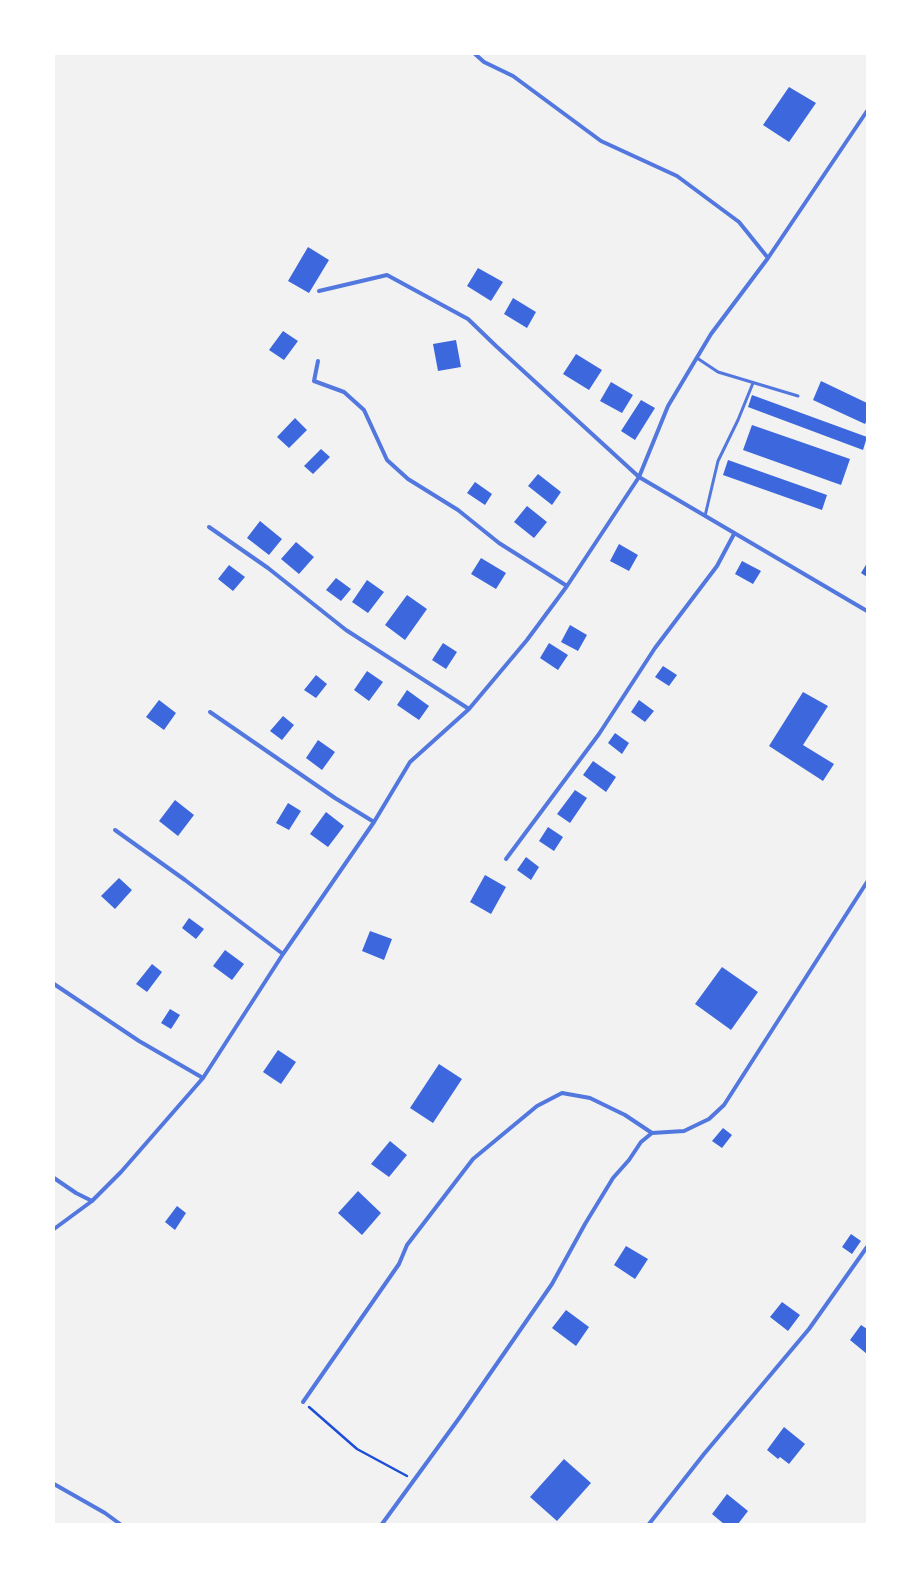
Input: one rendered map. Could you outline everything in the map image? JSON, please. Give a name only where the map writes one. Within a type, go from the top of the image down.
[{"type":"street","points":[[475,54],[484,62],[513,76],[601,141],[677,176],[739,222],[768,258]]},
{"type":"street","points":[[54,1229],[92,1201],[121,1172],[203,1078],[282,954],[374,822],[410,762],[469,709],[527,640],[566,586],[639,477],[668,406],[711,334],[768,258],[867,111]]},
{"type":"street","points":[[319,291],[387,275],[468,319],[639,477],[867,611]]},
{"type":"street","points":[[318,361],[314,381],[344,392],[364,410],[387,460],[408,479],[458,510],[498,543],[566,586]]},
{"type":"street","points":[[209,527],[268,568],[346,630],[469,709]]},
{"type":"street","points":[[506,859],[599,734],[655,648],[718,566],[734,534]]},
{"type":"street","points":[[210,712],[335,798],[374,822]]},
{"type":"street","points":[[115,830],[185,880],[282,954]]},
{"type":"street","points":[[382,1524],[415,1480],[552,1284],[581,1230],[613,1178],[629,1160],[641,1142],[652,1133],[684,1131],[708,1119],[724,1105],[867,882]]},
{"type":"street","points":[[54,984],[139,1041],[203,1078]]},
{"type":"street","points":[[303,1402],[399,1264],[407,1245],[473,1159],[537,1106],[562,1093],[590,1098],[625,1115],[652,1133]]},
{"type":"street","points":[[54,1178],[76,1193],[92,1201]]},
{"type":"street","points":[[649,1524],[704,1454],[809,1329],[867,1247]]},
{"type":"street","points":[[54,1484],[105,1513],[120,1524]]},
{"type":"lane","points":[[696,358],[718,372],[798,396]]},
{"type":"lane","points":[[705,516],[718,461],[738,420],[753,383]]},
{"type":"path","points":[[303,1402],[357,1449],[415,1480]]},
{"type":"building","points":[[789,87],[816,103],[789,142],[763,125]]},
{"type":"building","points":[[308,247],[329,260],[309,293],[288,281]]},
{"type":"building","points":[[478,268],[503,282],[491,301],[467,286]]},
{"type":"building","points":[[513,298],[536,312],[527,328],[504,314]]},
{"type":"building","points":[[283,331],[298,341],[284,360],[269,350]]},
{"type":"building","points":[[456,340],[461,367],[438,371],[433,344]]},
{"type":"building","points":[[576,354],[602,370],[589,390],[563,374]]},
{"type":"building","points":[[821,381],[867,403],[867,420],[865,424],[813,400]]},
{"type":"building","points":[[611,382],[633,395],[622,413],[600,401]]},
{"type":"building","points":[[752,395],[867,437],[863,450],[748,407]]},
{"type":"building","points":[[641,400],[655,408],[635,440],[621,431]]},
{"type":"building","points":[[295,418],[307,430],[289,448],[277,437]]},
{"type":"building","points":[[752,425],[850,459],[841,485],[743,450]]},
{"type":"building","points":[[321,449],[330,457],[313,474],[304,466]]},
{"type":"building","points":[[728,460],[827,495],[822,510],[723,475]]},
{"type":"building","points":[[538,474],[561,492],[552,505],[528,486]]},
{"type":"building","points":[[475,482],[492,494],[485,505],[467,493]]},
{"type":"building","points":[[527,506],[547,522],[534,538],[514,522]]},
{"type":"building","points":[[260,521],[282,539],[269,555],[247,538]]},
{"type":"building","points":[[296,542],[314,557],[299,574],[281,559]]},
{"type":"building","points":[[619,544],[638,555],[629,571],[610,561]]},
{"type":"building","points":[[481,558],[506,573],[496,589],[471,574]]},
{"type":"building","points":[[742,561],[761,571],[753,584],[735,574]]},
{"type":"building","points":[[867,563],[867,577],[861,573]]},
{"type":"building","points":[[229,565],[245,577],[233,591],[218,579]]},
{"type":"building","points":[[336,578],[351,589],[341,601],[326,590]]},
{"type":"building","points":[[367,580],[384,592],[368,613],[352,602]]},
{"type":"building","points":[[407,595],[427,609],[405,640],[385,625]]},
{"type":"building","points":[[570,625],[587,635],[578,651],[561,642]]},
{"type":"building","points":[[443,643],[457,652],[446,669],[432,660]]},
{"type":"building","points":[[549,643],[568,655],[558,670],[540,658]]},
{"type":"building","points":[[663,666],[677,675],[669,686],[655,677]]},
{"type":"building","points":[[367,671],[383,682],[369,701],[354,690]]},
{"type":"building","points":[[316,675],[327,684],[316,698],[304,690]]},
{"type":"building","points":[[407,690],[429,706],[419,720],[397,705]]},
{"type":"building","points":[[803,692],[828,706],[803,745],[834,764],[823,781],[769,746]]},
{"type":"building","points":[[159,700],[176,713],[164,730],[146,717]]},
{"type":"building","points":[[639,700],[654,711],[645,722],[631,712]]},
{"type":"building","points":[[283,716],[294,725],[282,740],[270,731]]},
{"type":"building","points":[[615,733],[629,743],[622,754],[608,743]]},
{"type":"building","points":[[318,740],[335,752],[322,770],[306,758]]},
{"type":"building","points":[[593,761],[616,777],[606,792],[583,775]]},
{"type":"building","points":[[575,790],[587,798],[570,823],[557,814]]},
{"type":"building","points":[[175,800],[194,815],[178,836],[159,821]]},
{"type":"building","points":[[288,803],[301,811],[289,830],[276,823]]},
{"type":"building","points":[[326,812],[344,826],[328,847],[310,834]]},
{"type":"building","points":[[548,827],[563,837],[554,851],[539,841]]},
{"type":"building","points":[[526,857],[539,867],[531,880],[517,870]]},
{"type":"building","points":[[485,875],[506,887],[491,914],[470,902]]},
{"type":"building","points":[[119,878],[132,890],[115,909],[101,896]]},
{"type":"building","points":[[189,918],[204,929],[196,939],[182,928]]},
{"type":"building","points":[[370,931],[392,939],[384,960],[362,951]]},
{"type":"building","points":[[225,950],[244,964],[232,980],[213,966]]},
{"type":"building","points":[[152,964],[162,972],[147,992],[136,984]]},
{"type":"building","points":[[722,967],[758,992],[731,1030],[695,1004]]},
{"type":"building","points":[[170,1009],[180,1015],[171,1029],[161,1023]]},
{"type":"building","points":[[278,1050],[296,1062],[281,1084],[263,1072]]},
{"type":"building","points":[[439,1064],[462,1079],[433,1123],[410,1108]]},
{"type":"building","points":[[723,1128],[732,1135],[722,1148],[712,1141]]},
{"type":"building","points":[[390,1141],[407,1155],[389,1177],[371,1164]]},
{"type":"building","points":[[358,1191],[381,1213],[362,1235],[338,1213]]},
{"type":"building","points":[[177,1206],[186,1213],[175,1230],[165,1222]]},
{"type":"building","points":[[851,1234],[861,1241],[852,1254],[842,1247]]},
{"type":"building","points":[[626,1246],[648,1259],[635,1279],[614,1265]]},
{"type":"building","points":[[782,1302],[800,1315],[788,1331],[770,1317]]},
{"type":"building","points":[[566,1310],[589,1327],[576,1346],[552,1328]]},
{"type":"building","points":[[861,1325],[867,1329],[867,1354],[850,1340]]},
{"type":"building","points":[[784,1427],[805,1444],[789,1464],[780,1457],[778,1459],[767,1450]]},
{"type":"building","points":[[564,1459],[591,1483],[557,1521],[530,1497]]},
{"type":"building","points":[[727,1494],[748,1511],[738,1524],[724,1524],[712,1514]]}]
